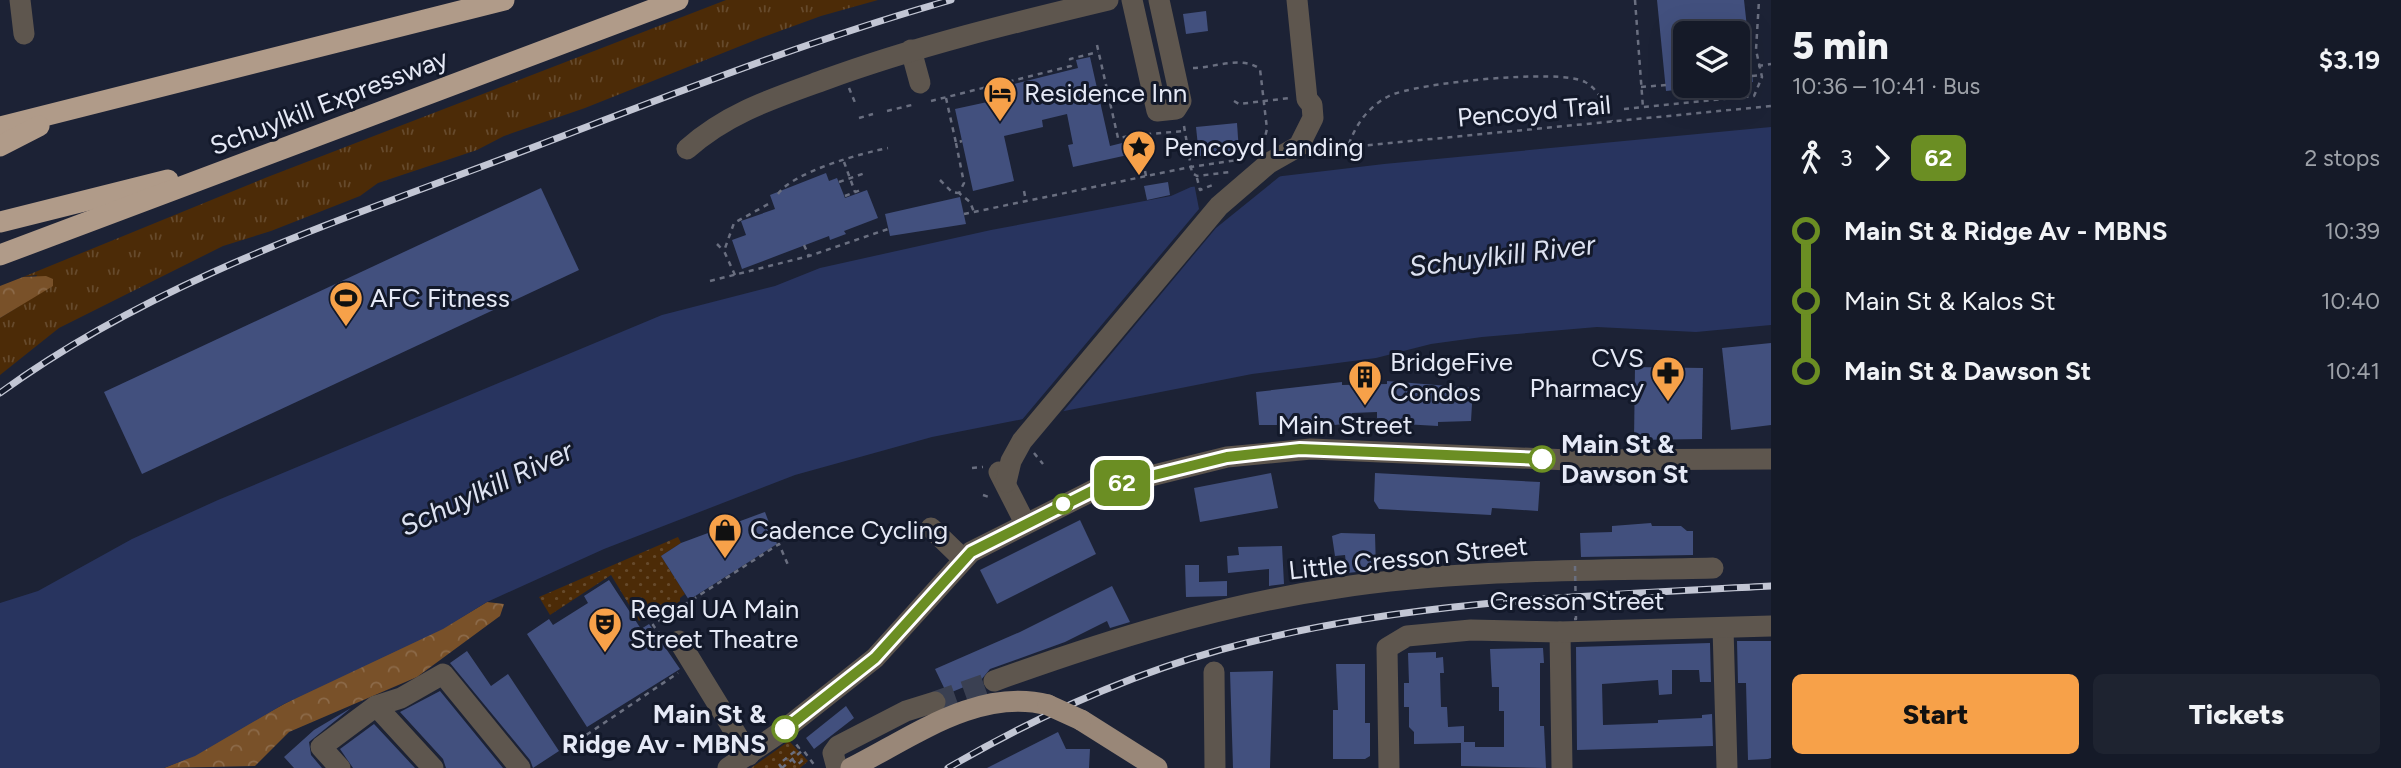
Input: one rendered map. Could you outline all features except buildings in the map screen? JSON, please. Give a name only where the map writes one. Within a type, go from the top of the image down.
[{"type":"highway","name":"Schuylkill Expressway","points":[[0,127],[503,0]]},
{"type":"highway","name":"Schuylkill Expressway","points":[[6,253],[678,0]]},
{"type":"highway","points":[[0,146],[72,108]]},
{"type":"highway","points":[[0,222],[278,151]]},
{"type":"main road","points":[[852,768],[970,709],[1009,701],[1048,705],[1082,720],[1157,768]]},
{"type":"street","points":[[20,0],[24,34]]},
{"type":"street","points":[[687,149],[716,124],[735,114],[911,50],[1108,0]]},
{"type":"street","points":[[1132,0],[1157,111],[1181,112],[1177,79],[1159,0]]},
{"type":"street","points":[[1025,523],[999,471],[1002,456],[1011,445],[1028,433],[1204,223],[1297,130],[1307,99],[1297,0]]},
{"type":"street","points":[[911,50],[929,86]]},
{"type":"street","name":"Main Street","points":[[728,768],[875,658],[963,559],[1025,523],[1083,494],[1105,487],[1227,457],[1300,449],[1569,460],[1771,459]]},
{"type":"street","points":[[930,528],[963,559]]},
{"type":"street","name":"Little Cresson Street","points":[[993,681],[1196,616],[1339,587],[1486,574],[1713,568]]},
{"type":"street","points":[[1562,768],[1567,625]]},
{"type":"street","name":"Cresson Street","points":[[1389,768],[1387,648],[1400,637],[1567,625],[1724,628],[1771,626]]},
{"type":"street","points":[[1724,628],[1727,768]]},
{"type":"street","points":[[679,641],[749,754]]},
{"type":"street","points":[[1214,673],[1215,768]]},
{"type":"street","points":[[340,768],[321,747],[376,706],[401,698],[443,674],[520,768]]},
{"type":"street","points":[[837,768],[833,753],[838,746],[906,711],[935,702]]},
{"type":"street","points":[[376,706],[433,768]]},
{"type":"path","points":[[1635,0],[1643,108]]},
{"type":"path","points":[[1624,109],[1754,96],[1762,75],[1756,50],[1759,0]]},
{"type":"path","points":[[1097,44],[1118,138],[1184,131]]},
{"type":"path","points":[[931,101],[1071,66],[1070,59],[1098,52]]},
{"type":"path","points":[[1186,69],[1238,62],[1255,65],[1262,73],[1267,135],[1272,155]]},
{"type":"path","points":[[1758,65],[1771,64]]},
{"type":"path","points":[[1752,76],[1762,75]]},
{"type":"path","points":[[1349,146],[1355,128],[1378,102],[1398,92],[1532,76],[1578,79],[1598,93],[1612,121]]},
{"type":"path","points":[[1640,87],[1666,85]]},
{"type":"path","points":[[929,86],[941,99]]},
{"type":"path","points":[[946,98],[964,183],[959,193]]},
{"type":"path","points":[[1234,102],[1239,104],[1282,99]]},
{"type":"path","points":[[887,111],[916,104]]},
{"type":"path","name":"Pencoyd Trail","points":[[1314,151],[1771,106]]},
{"type":"path","points":[[1181,112],[1192,173],[1197,176],[1236,171]]},
{"type":"path","points":[[859,118],[873,114]]},
{"type":"path","points":[[1138,135],[1146,176]]},
{"type":"path","points":[[956,143],[962,141]]},
{"type":"path","points":[[778,194],[792,180],[888,148]]},
{"type":"path","points":[[964,214],[1190,166],[1238,160]]},
{"type":"path","points":[[844,162],[855,192]]},
{"type":"path","points":[[839,182],[865,173]]},
{"type":"path","points":[[1197,176],[1200,190],[1218,183]]},
{"type":"path","points":[[940,180],[951,188],[957,188],[970,202],[974,212]]},
{"type":"path","points":[[845,196],[863,189]]},
{"type":"path","points":[[1024,191],[1026,201]]},
{"type":"path","points":[[724,251],[734,223],[772,202]]},
{"type":"path","points":[[710,281],[808,256],[888,229]]},
{"type":"path","points":[[717,244],[724,251],[735,275]]},
{"type":"path","points":[[804,245],[808,256]]},
{"type":"path","points":[[782,550],[788,565]]},
{"type":"path","points":[[1567,625],[1576,620],[1575,565]]},
{"type":"path","points":[[570,746],[589,732]]},
{"type":"path","points":[[796,745],[799,748],[779,764],[782,768],[803,750],[815,766]]},
{"type":"path","points":[[792,760],[797,765],[803,760],[806,764]]},
{"type":"green space","points":[[726,0],[878,0],[821,16],[758,39],[585,108],[504,136],[477,150],[378,183],[360,196],[271,231],[223,246],[59,328],[0,375],[0,318],[21,305],[37,275],[23,277],[265,178]]},
{"type":"green space","points":[[46,276],[53,279],[53,286],[0,318],[0,286],[23,277]]},
{"type":"green space","points":[[678,537],[681,543],[661,556],[685,594],[680,601],[654,619],[650,614],[639,621],[611,575],[550,615],[539,597]]},
{"type":"green space","points":[[487,602],[504,604],[500,616],[417,677],[289,732],[255,766],[164,768],[196,754],[311,690],[438,630]]},
{"type":"green space","points":[[789,741],[808,761],[800,768],[751,768]]},
{"type":"water","name":"Schuylkill River","points":[[1771,127],[1771,325],[1696,332],[1597,327],[1482,337],[1431,344],[1376,358],[1252,374],[932,437],[795,475],[604,549],[487,602],[443,629],[284,704],[195,756],[164,768],[0,768],[0,603],[38,591],[132,539],[218,500],[662,315],[775,286],[820,268],[991,230],[1171,196],[1191,187],[1384,164]]},
{"type":"pier","points":[[1284,173],[1216,228],[1061,414],[1021,421],[1199,209],[1194,183]]},
{"type":"tunnel","points":[[935,702],[994,681]]},
{"type":"railway","points":[[0,393],[58,354],[118,319],[243,259],[725,75],[837,35],[951,0]]},
{"type":"railway","points":[[948,768],[1020,729],[1094,694],[1171,665],[1250,642],[1314,628],[1444,608],[1575,597],[1771,586]]},
{"type":"bus line","name":"62","points":[[785,729],[875,658],[971,552],[1094,490],[1227,457],[1300,449],[1542,459]]},
{"type":"place","name":"Residence Inn","points":[[1000,123]]},
{"type":"place","name":"Pencoyd Landing","points":[[1139,177]]},
{"type":"place","name":"AFC Fitness","points":[[346,328]]},
{"type":"place","name":"CVS Pharmacy","points":[[1668,403]]},
{"type":"place","name":"BridgeFive Condos","points":[[1365,407]]},
{"type":"place","name":"Main St & Dawson St","points":[[1542,459]]},
{"type":"place","name":"Cadence Cycling","points":[[725,560]]},
{"type":"place","name":"Regal UA Main Street Theatre","points":[[605,654]]},
{"type":"place","name":"Main St & Ridge Av - MBNS","points":[[785,729]]}]
